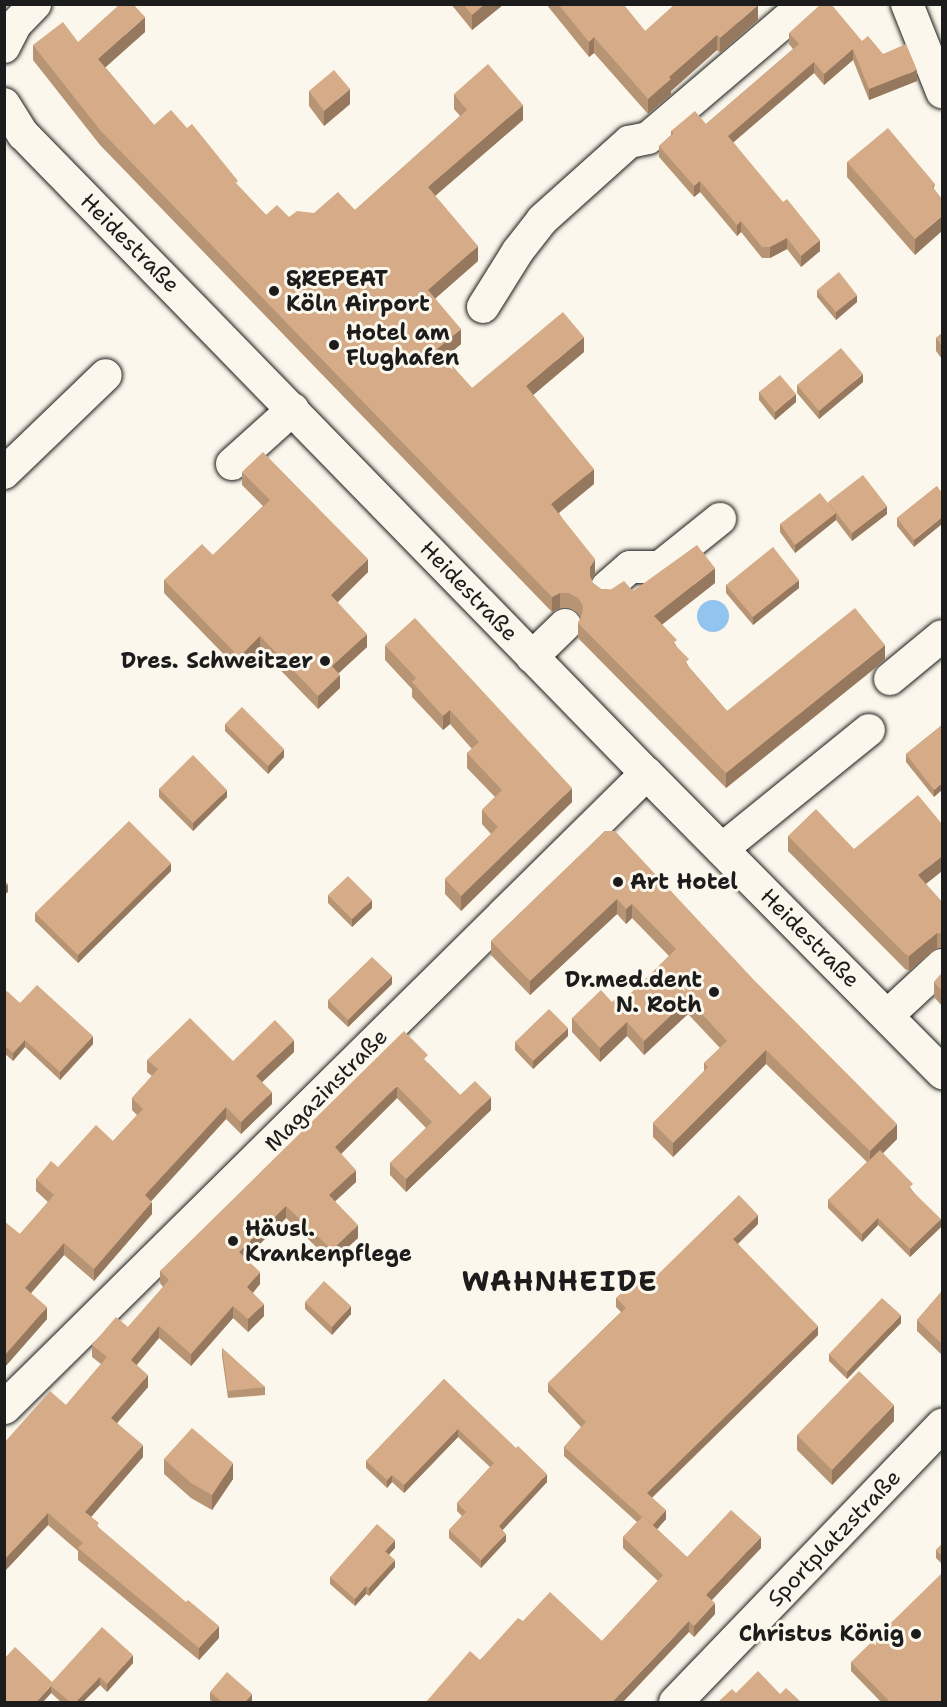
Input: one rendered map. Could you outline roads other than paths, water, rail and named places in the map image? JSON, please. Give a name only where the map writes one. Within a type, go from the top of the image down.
[{"type":"main road","name":"Heidestraße","points":[[646,773],[942,1072]]},
{"type":"main road","name":"Magazinstraße","points":[[4,1407],[646,773]]},
{"type":"main road","name":"Sportplatzstraße","points":[[675,1702],[942,1425]]},
{"type":"street","points":[[4,47],[15,25],[35,4]]},
{"type":"street","points":[[483,306],[518,251],[542,220],[629,142],[648,138],[805,4]]},
{"type":"street","points":[[908,4],[942,92]]},
{"type":"street","name":"Heidestraße","points":[[4,104],[23,134],[646,773]]},
{"type":"street","points":[[4,473],[106,375]]},
{"type":"street","points":[[232,464],[292,409]]},
{"type":"street","points":[[607,587],[630,567],[660,567],[720,519]]},
{"type":"street","points":[[532,657],[564,625]]},
{"type":"street","points":[[890,679],[942,636]]},
{"type":"street","points":[[722,849],[869,730]]},
{"type":"street","points":[[887,1016],[942,966]]},
{"type":"water","points":[[713,600],[724,605],[729,616],[724,627],[713,632],[702,627],[697,616],[702,605]]},
{"type":"place","name":"&REPEAT Köln Airport","points":[[274,291]]},
{"type":"place","name":"Hotel am Flughafen","points":[[334,345]]},
{"type":"place","name":"Dres. Schweitzer","points":[[325,661]]},
{"type":"place","name":"Art Hotel","points":[[618,882]]},
{"type":"place","name":"Dr.med.dent N. Roth","points":[[714,992]]},
{"type":"place","name":"Häusl. Krankenpflege","points":[[233,1241]]},
{"type":"place","name":"Christus König","points":[[916,1634]]},
{"type":"district","name":"WAHNHEIDE","points":[[560,1281]]}]
